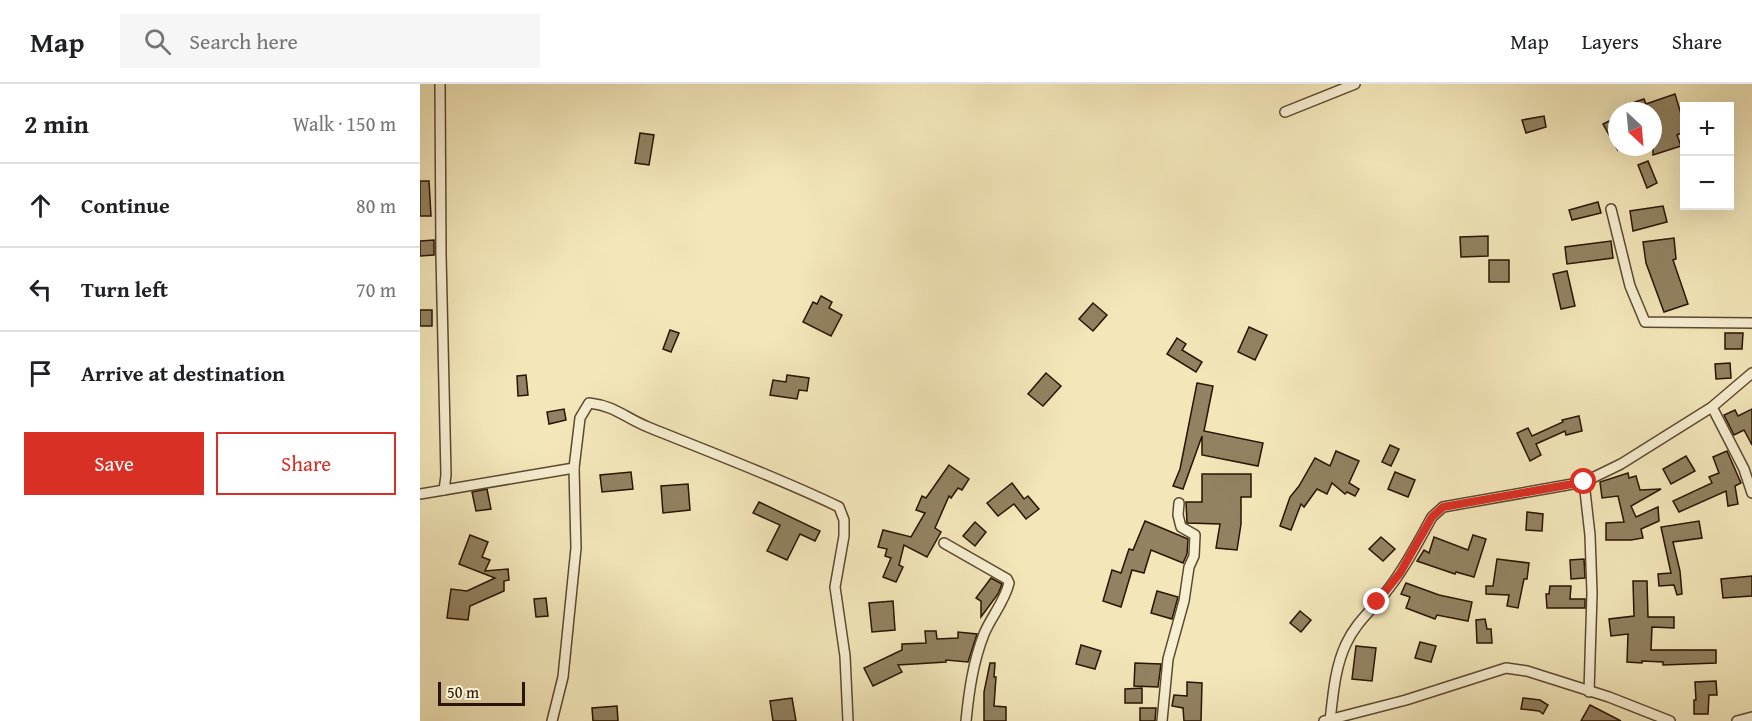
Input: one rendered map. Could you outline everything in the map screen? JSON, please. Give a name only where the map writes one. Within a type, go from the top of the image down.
[{"type":"street","points":[[440,84],[446,475],[444,490]]},
{"type":"street","points":[[1285,112],[1355,84]]},
{"type":"street","points":[[1611,209],[1630,286],[1645,322],[1752,323]]},
{"type":"street","points":[[1670,721],[1527,671],[1506,668],[1406,700],[1328,721],[1345,645],[1355,626],[1400,573],[1438,510],[1454,504],[1584,482],[1621,464],[1712,407],[1752,373]]},
{"type":"street","points":[[552,721],[563,677],[576,548],[574,468],[580,418],[589,403],[606,405],[644,426],[788,482],[839,507],[844,520],[844,536],[834,587],[845,656],[848,721]]},
{"type":"street","points":[[1712,407],[1744,469],[1752,493]]},
{"type":"street","points":[[420,494],[574,468]]},
{"type":"street","points":[[1584,482],[1590,535],[1592,593],[1589,692]]},
{"type":"street","points":[[1162,721],[1168,659],[1182,610],[1189,567],[1196,543],[1195,535],[1181,527],[1178,515],[1179,503]]},
{"type":"street","points":[[944,543],[1007,579],[1009,583],[985,632],[977,656],[969,686],[966,721]]},
{"type":"street","points":[[1737,721],[1752,717]]},
{"type":"building","points":[[1675,94],[1680,111],[1680,134],[1677,135],[1680,146],[1662,152],[1662,102],[1652,102]]},
{"type":"building","points":[[1544,116],[1546,127],[1526,133],[1522,120]]},
{"type":"building","points":[[1608,122],[1608,133],[1603,124]]},
{"type":"building","points":[[640,133],[654,135],[649,165],[635,163]]},
{"type":"building","points":[[1648,161],[1657,183],[1647,188],[1638,165]]},
{"type":"building","points":[[420,181],[429,181],[431,216],[420,216]]},
{"type":"building","points":[[1598,202],[1601,213],[1572,220],[1569,210]]},
{"type":"building","points":[[1663,206],[1667,222],[1633,231],[1630,211]]},
{"type":"building","points":[[1488,236],[1488,256],[1461,257],[1460,237]]},
{"type":"building","points":[[1674,238],[1676,259],[1673,260],[1688,304],[1664,312],[1646,263],[1643,242]]},
{"type":"building","points":[[434,240],[434,255],[420,256],[420,241]]},
{"type":"building","points":[[1611,241],[1613,258],[1567,264],[1565,247]]},
{"type":"building","points":[[1489,260],[1509,260],[1509,282],[1489,282]]},
{"type":"building","points":[[1567,271],[1575,306],[1561,309],[1553,274]]},
{"type":"building","points":[[821,296],[832,302],[829,308],[842,315],[831,336],[803,322],[813,302],[817,304]]},
{"type":"building","points":[[1093,303],[1107,315],[1093,331],[1079,319]]},
{"type":"building","points":[[420,310],[432,310],[432,326],[420,326]]},
{"type":"building","points":[[1249,327],[1267,335],[1255,360],[1238,352]]},
{"type":"building","points":[[670,330],[679,333],[671,352],[663,349]]},
{"type":"building","points":[[1725,333],[1743,333],[1742,349],[1725,349]]},
{"type":"building","points":[[1177,338],[1186,344],[1182,350],[1202,362],[1196,372],[1167,354]]},
{"type":"building","points":[[1730,363],[1731,378],[1716,379],[1715,364]]},
{"type":"building","points":[[1046,373],[1061,386],[1043,406],[1028,394]]},
{"type":"building","points":[[526,375],[528,395],[518,396],[517,376]]},
{"type":"building","points":[[787,375],[809,378],[807,391],[799,390],[797,399],[770,395],[773,380],[786,382]]},
{"type":"building","points":[[1197,383],[1213,386],[1204,431],[1263,443],[1258,466],[1202,455],[1202,436],[1183,489],[1173,486],[1180,469]]},
{"type":"building","points":[[564,409],[566,420],[549,424],[547,412]]},
{"type":"building","points":[[1752,409],[1752,445],[1744,430],[1734,435],[1724,415],[1735,410],[1738,416]]},
{"type":"building","points":[[1579,416],[1582,431],[1566,435],[1565,431],[1536,444],[1541,455],[1530,461],[1517,433],[1528,428],[1532,436],[1563,422],[1562,420]]},
{"type":"building","points":[[1390,445],[1399,449],[1391,466],[1382,462]]},
{"type":"building","points":[[1336,451],[1359,461],[1349,483],[1359,489],[1355,496],[1347,492],[1345,494],[1332,483],[1327,494],[1317,489],[1304,507],[1301,504],[1291,530],[1280,526],[1290,497],[1315,458],[1330,466]]},
{"type":"building","points":[[1727,451],[1741,483],[1735,486],[1738,504],[1728,506],[1726,491],[1679,512],[1673,501],[1712,483],[1709,477],[1719,473],[1713,457]]},
{"type":"building","points":[[1686,456],[1695,471],[1671,484],[1663,469]]},
{"type":"building","points":[[949,465],[969,479],[962,490],[958,488],[951,498],[949,496],[935,528],[941,532],[927,557],[904,545],[899,565],[903,567],[896,582],[883,577],[891,558],[885,556],[887,549],[878,547],[883,530],[911,537],[925,513],[916,510],[922,496],[926,498]]},
{"type":"building","points":[[631,472],[633,489],[602,492],[600,475]]},
{"type":"building","points":[[1395,472],[1415,480],[1408,497],[1388,489]]},
{"type":"building","points":[[1628,473],[1629,478],[1636,476],[1640,490],[1661,489],[1631,506],[1636,517],[1658,507],[1659,521],[1641,529],[1643,538],[1606,540],[1606,523],[1624,522],[1618,496],[1602,498],[1600,482]]},
{"type":"building","points":[[1202,474],[1251,474],[1251,497],[1241,497],[1241,524],[1237,550],[1216,548],[1220,524],[1187,523],[1186,502],[1202,502]]},
{"type":"building","points":[[1012,483],[1024,499],[1028,496],[1039,509],[1026,519],[1014,504],[998,516],[987,503]]},
{"type":"building","points":[[688,484],[690,510],[663,513],[661,486]]},
{"type":"building","points":[[487,489],[491,509],[476,511],[472,492]]},
{"type":"building","points":[[759,502],[820,531],[815,541],[800,534],[787,560],[767,551],[780,525],[753,513]]},
{"type":"building","points":[[1527,512],[1543,514],[1542,531],[1526,530]]},
{"type":"building","points":[[1145,521],[1188,539],[1187,554],[1183,563],[1151,550],[1144,573],[1132,570],[1121,607],[1103,601],[1112,570],[1121,573],[1129,549],[1133,550]]},
{"type":"building","points":[[1699,521],[1702,538],[1673,542],[1680,571],[1682,594],[1677,595],[1674,585],[1659,586],[1658,574],[1671,573],[1661,527]]},
{"type":"building","points":[[975,522],[986,532],[975,546],[963,536]]},
{"type":"building","points":[[470,535],[488,542],[482,557],[490,560],[485,571],[508,569],[509,580],[504,581],[504,591],[470,606],[468,620],[447,618],[451,589],[467,591],[495,578],[459,564]]},
{"type":"building","points":[[1473,535],[1486,539],[1474,577],[1456,572],[1455,574],[1417,561],[1424,550],[1429,553],[1434,537],[1468,550]]},
{"type":"building","points":[[1381,537],[1395,549],[1383,561],[1369,549]]},
{"type":"building","points":[[1497,559],[1529,563],[1527,579],[1524,579],[1518,608],[1507,606],[1509,595],[1486,594],[1486,586],[1493,586]]},
{"type":"building","points":[[1584,559],[1585,578],[1571,579],[1570,560]]},
{"type":"building","points":[[1752,576],[1752,596],[1723,598],[1721,579]]},
{"type":"building","points":[[991,578],[1002,584],[998,594],[981,617],[981,601],[976,598]]},
{"type":"building","points":[[1633,581],[1647,581],[1648,617],[1674,617],[1674,628],[1652,627],[1651,650],[1716,650],[1716,663],[1663,665],[1663,662],[1627,662],[1628,634],[1611,636],[1609,619],[1634,616]]},
{"type":"building","points":[[1406,583],[1439,595],[1472,602],[1468,621],[1437,615],[1435,619],[1406,608],[1410,597],[1401,594]]},
{"type":"building","points":[[1550,586],[1571,586],[1570,599],[1585,599],[1585,608],[1547,608],[1546,594],[1549,594]]},
{"type":"building","points":[[1157,591],[1178,597],[1172,619],[1151,613]]},
{"type":"building","points":[[546,598],[548,616],[536,617],[534,599]]},
{"type":"building","points":[[893,601],[895,630],[872,632],[869,603]]},
{"type":"building","points":[[1300,611],[1311,620],[1301,632],[1290,623]]},
{"type":"building","points":[[1485,619],[1487,629],[1491,629],[1492,643],[1477,643],[1476,620]]},
{"type":"building","points":[[925,631],[936,631],[937,639],[958,638],[958,632],[977,634],[968,662],[946,660],[946,662],[898,665],[902,672],[873,686],[864,668],[902,650],[902,644],[926,643]]},
{"type":"building","points":[[1420,642],[1436,646],[1431,662],[1415,658]]},
{"type":"building","points":[[1081,645],[1101,651],[1095,669],[1076,664]]},
{"type":"building","points":[[1356,646],[1376,648],[1372,681],[1352,679]]},
{"type":"building","points":[[990,663],[995,663],[994,706],[1006,707],[1006,721],[984,721],[984,692]]},
{"type":"building","points":[[1135,663],[1161,664],[1158,687],[1134,686]]},
{"type":"building","points":[[1716,681],[1717,695],[1709,695],[1708,714],[1694,714],[1695,682]]},
{"type":"building","points":[[1187,682],[1202,683],[1201,721],[1184,721],[1183,708],[1172,706],[1174,695],[1187,696]]},
{"type":"building","points":[[1142,688],[1142,703],[1125,703],[1125,689]]},
{"type":"building","points":[[792,698],[796,721],[773,721],[770,701]]},
{"type":"building","points":[[1523,698],[1540,700],[1548,705],[1543,714],[1539,711],[1521,709]]},
{"type":"building","points":[[1590,705],[1621,721],[1581,721]]},
{"type":"building","points":[[617,706],[618,721],[593,721],[592,708]]},
{"type":"building","points":[[1140,708],[1156,708],[1155,721],[1140,721]]},
{"type":"route","points":[[1377,602],[1400,573],[1432,517],[1443,507],[1584,482]]}]
